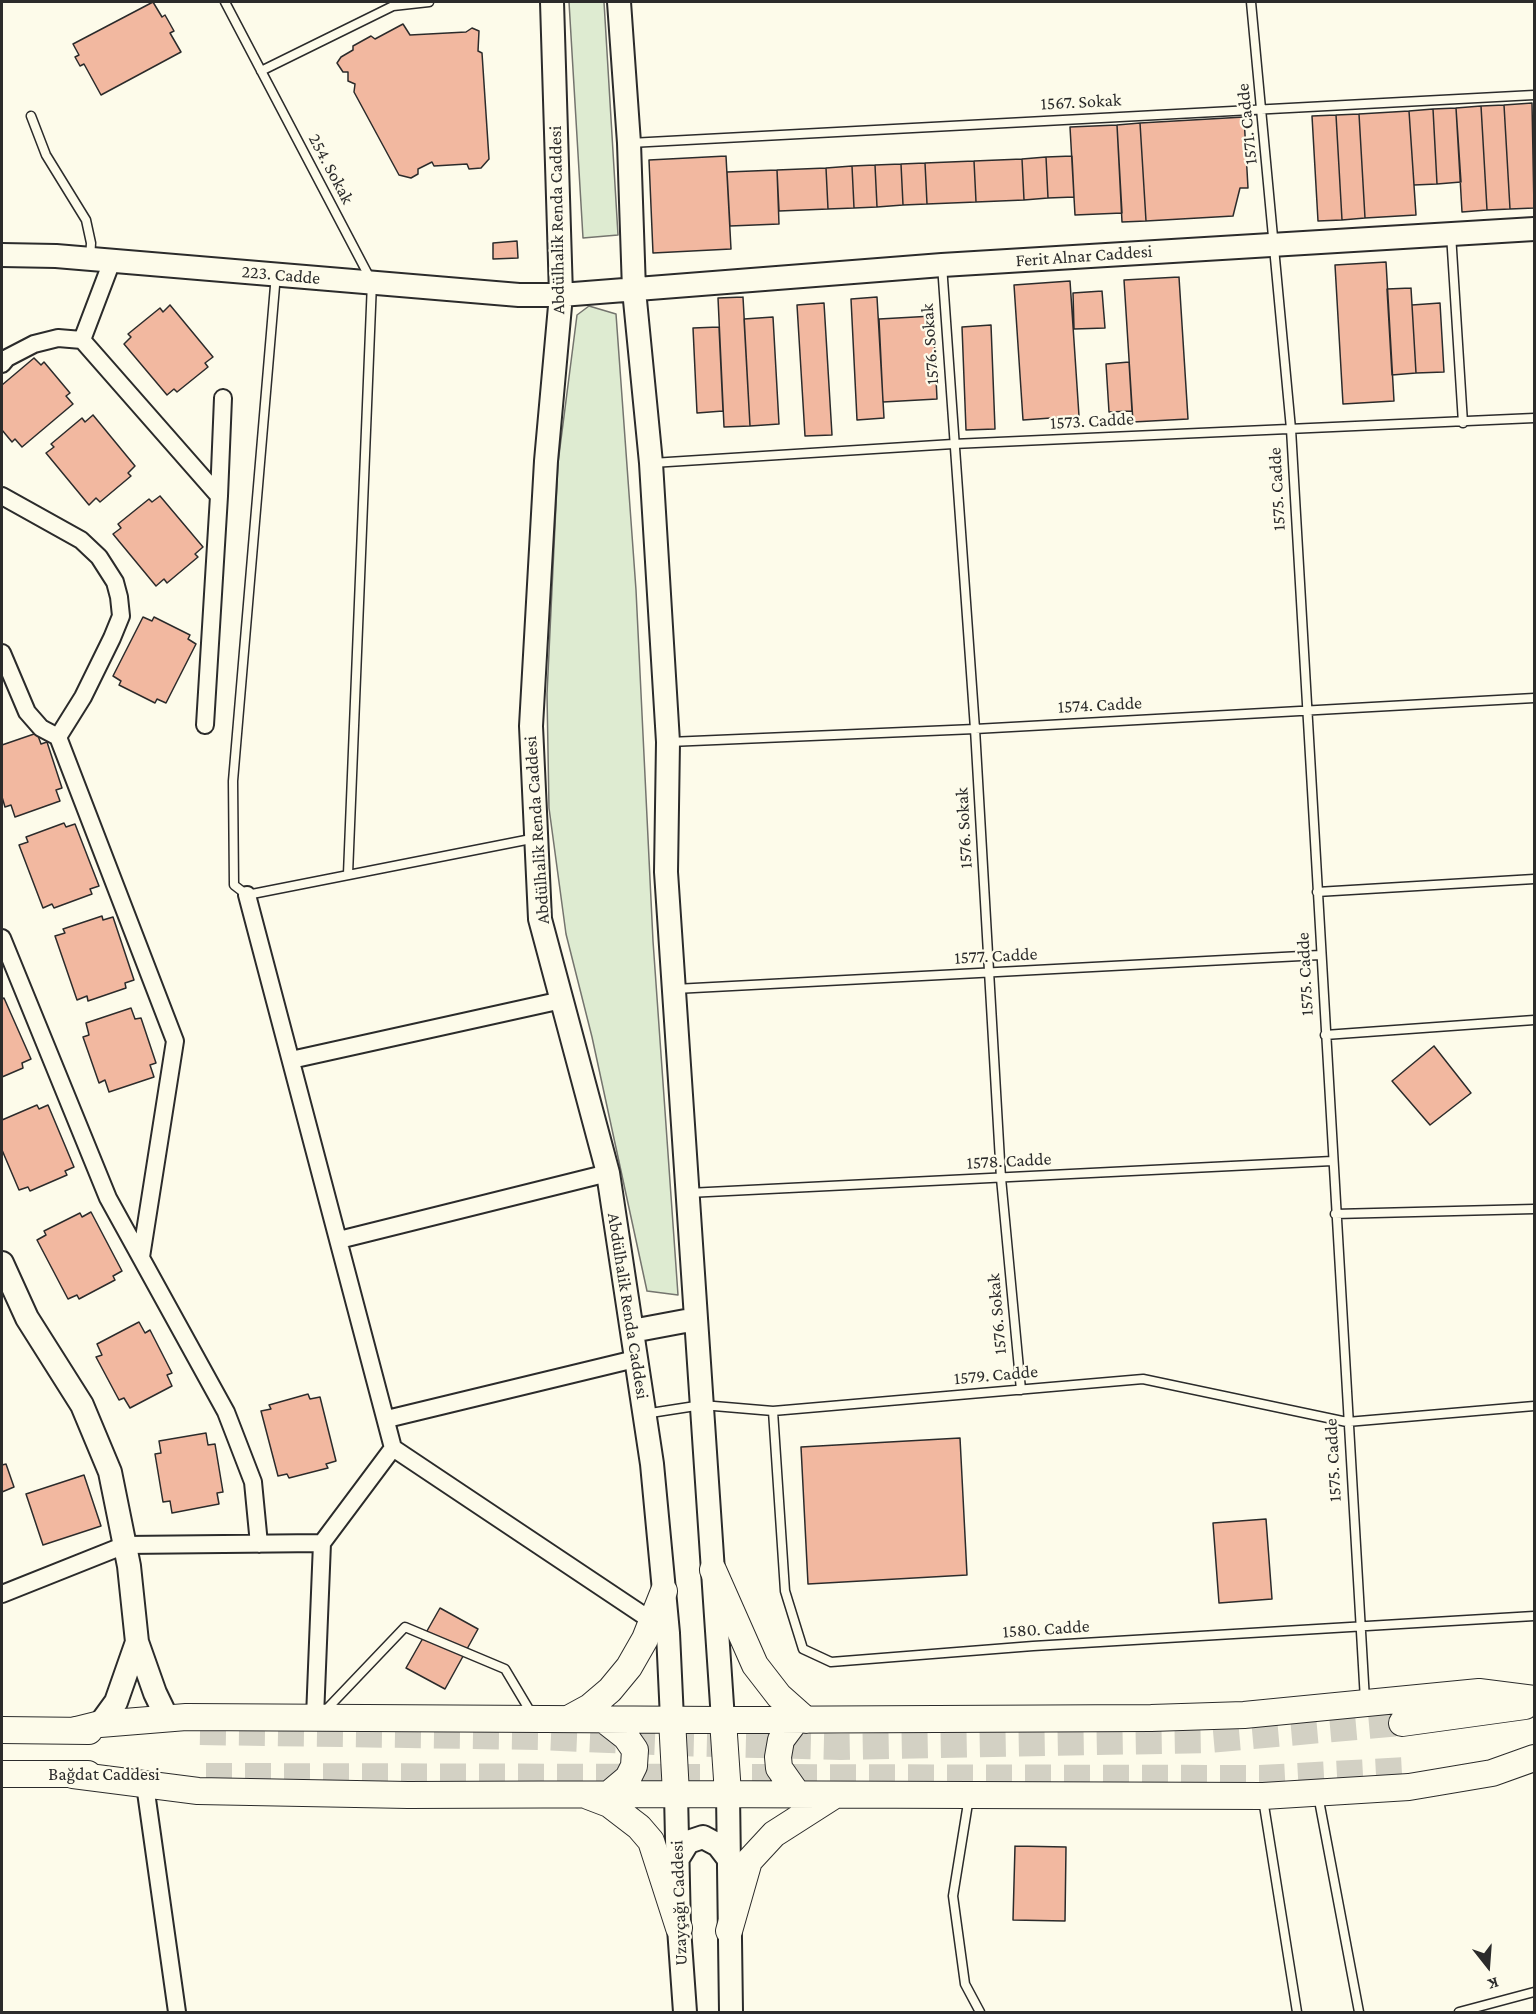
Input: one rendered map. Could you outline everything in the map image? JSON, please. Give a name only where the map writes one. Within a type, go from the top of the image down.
[{"type":"main road","name":"Abdülhalik Renda Caddesi","points":[[552,2],[561,295],[546,461],[531,726],[540,919],[608,1173],[652,1464],[664,1591],[672,1719]]},
{"type":"main road","points":[[619,2],[629,143],[634,290],[651,464],[668,742],[666,872],[728,1794],[731,2013]]},
{"type":"main road","name":"Ferit Alnar Caddesi","points":[[561,295],[942,265],[1534,229]]},
{"type":"main road","name":"223. Cadde","points":[[2,255],[101,260],[519,295],[561,295]]},
{"type":"main road","points":[[2,1263],[27,1318],[82,1405],[110,1472],[129,1566],[136,1642],[155,1694],[167,1718]]},
{"type":"main road","points":[[632,1331],[696,1319]]},
{"type":"main road","points":[[713,1570],[755,1665],[778,1696],[801,1720]]},
{"type":"main road","points":[[567,1719],[590,1707],[610,1690],[629,1667],[664,1591]]},
{"type":"main road","points":[[100,1724],[116,1702],[136,1642]]},
{"type":"main road","points":[[72,1731],[100,1724],[167,1718],[801,1720],[1209,1716],[1479,1692],[1534,1699]]},
{"type":"main road","points":[[1402,1723],[1534,1705]]},
{"type":"main road","points":[[603,1719],[626,1737],[635,1750],[634,1766],[628,1778],[609,1794]]},
{"type":"main road","points":[[672,1719],[676,1794]]},
{"type":"main road","points":[[798,1795],[778,1768],[778,1757],[782,1740],[801,1720]]},
{"type":"main road","points":[[2,1730],[201,1732]]},
{"type":"main road","points":[[1407,1770],[1534,1752]]},
{"type":"main road","points":[[73,1775],[198,1791],[396,1795],[582,1793],[1263,1796],[1408,1787],[1492,1773],[1534,1758]]},
{"type":"main road","name":"Bağdat Caddesi","points":[[2,1774],[206,1776]]},
{"type":"main road","points":[[582,1793],[609,1804],[639,1827],[651,1840],[679,1928]]},
{"type":"main road","name":"Uzayçağı Caddesi","points":[[676,1794],[679,1928],[685,2013]]},
{"type":"main road","points":[[729,1931],[749,1861],[774,1833],[836,1795]]},
{"type":"main road","points":[[677,1860],[688,1842],[703,1837],[718,1845],[728,1858]]},
{"type":"street","points":[[82,340],[101,260]]},
{"type":"street","points":[[2,364],[7,358],[34,344],[58,338],[82,340],[219,495]]},
{"type":"street","points":[[205,725],[223,398]]},
{"type":"street","points":[[2,496],[81,540],[99,557],[115,582],[119,597],[121,616],[112,638],[83,697],[58,737]]},
{"type":"street","points":[[2,653],[27,712],[41,728],[58,737],[176,1041],[141,1257]]},
{"type":"street","points":[[248,895],[393,1448],[652,1621]]},
{"type":"street","points":[[2,938],[108,1198],[226,1412],[253,1482],[259,1544]]},
{"type":"street","points":[[291,1060],[562,1000]]},
{"type":"street","points":[[339,1240],[608,1173]]},
{"type":"street","points":[[387,1419],[635,1359]]},
{"type":"street","points":[[317,1717],[322,1543],[393,1448]]},
{"type":"street","points":[[2,1594],[125,1545],[322,1543]]},
{"type":"street","points":[[145,1785],[177,2013]]},
{"type":"lane","name":"254. Sokak","points":[[225,2],[372,282]]},
{"type":"lane","points":[[261,71],[394,4],[429,2]]},
{"type":"lane","name":"1571. Cadde","points":[[1251,2],[1275,244]]},
{"type":"lane","name":"1567. Sokak","points":[[629,143],[1534,95]]},
{"type":"lane","points":[[31,116],[46,155],[86,220],[91,243],[101,260]]},
{"type":"lane","points":[[1451,234],[1463,423]]},
{"type":"lane","name":"1575. Cadde","points":[[1275,244],[1291,429],[1305,710],[1365,1703]]},
{"type":"lane","name":"1576. Sokak","points":[[942,265],[975,729],[1001,1178],[1021,1389]]},
{"type":"lane","points":[[276,274],[233,781],[234,885],[248,895],[536,838]]},
{"type":"lane","points":[[348,874],[372,282]]},
{"type":"lane","name":"1573. Cadde","points":[[651,464],[953,444],[1463,423],[1534,418]]},
{"type":"lane","name":"1574. Cadde","points":[[668,742],[975,729],[1534,698]]},
{"type":"lane","points":[[1317,892],[1534,879]]},
{"type":"lane","name":"1577. Cadde","points":[[674,989],[1320,955]]},
{"type":"lane","points":[[1325,1035],[1534,1020]]},
{"type":"lane","name":"1578. Cadde","points":[[688,1193],[1332,1161]]},
{"type":"lane","points":[[1335,1214],[1534,1209]]},
{"type":"lane","name":"1579. Cadde","points":[[644,1414],[702,1405],[773,1411],[1143,1379],[1347,1422],[1534,1406]]},
{"type":"lane","name":"1580. Cadde","points":[[773,1411],[785,1591],[803,1649],[831,1662],[1534,1616]]},
{"type":"lane","points":[[317,1717],[405,1627],[504,1669],[535,1719]]},
{"type":"lane","points":[[1318,1792],[1359,2013]]},
{"type":"lane","points":[[969,1796],[953,1896],[965,1984],[980,2013]]},
{"type":"lane","points":[[1263,1796],[1297,2013]]},
{"type":"lane","points":[[1459,2013],[1534,1992]]},
{"type":"green space","points":[[569,2],[604,2],[618,235],[583,238]]},
{"type":"green space","points":[[589,306],[616,314],[636,590],[653,941],[678,1295],[647,1291],[592,1037],[566,934],[549,808],[547,694],[558,463],[577,315]]},
{"type":"building","points":[[153,2],[162,17],[165,15],[174,31],[170,33],[181,52],[101,95],[84,64],[80,66],[75,57],[79,55],[73,44]]},
{"type":"building","points":[[403,24],[410,35],[466,32],[472,28],[479,31],[478,51],[482,53],[489,159],[481,168],[469,169],[467,164],[434,166],[432,162],[418,169],[418,174],[411,178],[399,175],[354,92],[355,84],[348,81],[348,72],[343,72],[337,63],[341,57],[353,50],[353,46],[371,36],[375,39]]},
{"type":"building","points":[[1532,103],[1534,208],[1510,209],[1504,105]]},
{"type":"building","points":[[1504,105],[1510,209],[1487,210],[1481,106]]},
{"type":"building","points":[[1481,106],[1487,210],[1462,212],[1456,108]]},
{"type":"building","points":[[1456,108],[1461,182],[1437,184],[1433,109]]},
{"type":"building","points":[[1433,109],[1437,184],[1414,185],[1409,111]]},
{"type":"building","points":[[1409,111],[1416,215],[1365,218],[1359,114]]},
{"type":"building","points":[[1359,114],[1365,218],[1342,220],[1336,115]]},
{"type":"building","points":[[1336,115],[1342,220],[1318,221],[1312,116]]},
{"type":"building","points":[[1244,117],[1248,188],[1240,188],[1233,216],[1146,221],[1140,123]]},
{"type":"building","points":[[1140,123],[1146,221],[1122,222],[1117,125]]},
{"type":"building","points":[[1117,125],[1122,213],[1075,215],[1070,127]]},
{"type":"building","points":[[726,156],[731,249],[653,253],[649,160]]},
{"type":"building","points":[[1072,156],[1074,197],[1048,198],[1046,157]]},
{"type":"building","points":[[1046,157],[1048,198],[1024,200],[1022,159]]},
{"type":"building","points":[[1022,159],[1024,200],[976,202],[974,161]]},
{"type":"building","points":[[974,161],[976,202],[927,204],[925,163]]},
{"type":"building","points":[[925,163],[927,204],[903,205],[901,164]]},
{"type":"building","points":[[901,164],[903,205],[877,207],[875,165]]},
{"type":"building","points":[[875,165],[877,207],[854,208],[852,166]]},
{"type":"building","points":[[852,166],[854,208],[828,209],[826,168]]},
{"type":"building","points":[[826,168],[828,209],[779,211],[777,170]]},
{"type":"building","points":[[777,170],[779,224],[730,226],[727,172]]},
{"type":"building","points":[[517,241],[518,258],[493,259],[493,243]]},
{"type":"building","points":[[1386,262],[1394,401],[1343,404],[1335,265]]},
{"type":"building","points":[[1179,277],[1188,419],[1133,422],[1124,280]]},
{"type":"building","points":[[1070,281],[1079,416],[1023,420],[1014,285]]},
{"type":"building","points":[[1411,288],[1416,373],[1392,375],[1387,289]]},
{"type":"building","points":[[1102,291],[1105,328],[1074,329],[1073,293]]},
{"type":"building","points":[[743,297],[750,426],[724,427],[718,298]]},
{"type":"building","points":[[877,297],[884,418],[857,420],[851,299]]},
{"type":"building","points":[[824,303],[832,435],[805,436],[797,305]]},
{"type":"building","points":[[1440,303],[1444,372],[1416,373],[1412,305]]},
{"type":"building","points":[[170,305],[213,357],[205,363],[208,367],[177,392],[174,389],[167,395],[124,344],[131,337],[128,334],[160,308],[163,312]]},
{"type":"building","points":[[933,316],[937,399],[883,402],[879,319]]},
{"type":"building","points":[[773,317],[779,424],[750,426],[744,319]]},
{"type":"building","points":[[991,325],[995,429],[966,430],[962,327]]},
{"type":"building","points":[[719,327],[723,411],[697,413],[693,328]]},
{"type":"building","points":[[34,358],[41,365],[44,362],[70,393],[66,396],[73,404],[22,447],[15,439],[12,442],[2,430],[2,385]]},
{"type":"building","points":[[1129,362],[1132,411],[1109,412],[1106,364]]},
{"type":"building","points":[[93,415],[135,466],[128,473],[131,476],[100,502],[96,498],[89,505],[46,453],[54,447],[51,444],[82,418],[85,422]]},
{"type":"building","points":[[160,496],[203,547],[195,554],[198,557],[167,583],[164,579],[156,586],[113,534],[121,528],[118,524],[149,499],[152,502]]},
{"type":"building","points":[[143,617],[152,621],[154,617],[190,635],[188,639],[196,644],[166,703],[157,699],[155,703],[119,685],[121,681],[113,676]]},
{"type":"building","points":[[37,733],[41,744],[47,742],[62,788],[56,790],[60,801],[15,817],[11,805],[5,807],[2,797],[2,745]]},
{"type":"building","points":[[64,823],[66,827],[75,824],[99,886],[90,889],[92,894],[54,908],[52,904],[43,908],[19,845],[28,842],[26,837]]},
{"type":"building","points":[[102,916],[103,920],[113,917],[134,980],[125,983],[126,988],[88,1001],[87,996],[77,1000],[55,936],[65,933],[63,929]]},
{"type":"building","points":[[4,998],[31,1059],[22,1063],[23,1068],[2,1077],[2,999]]},
{"type":"building","points":[[131,1008],[135,1019],[141,1018],[156,1063],[150,1065],[154,1077],[109,1092],[105,1080],[99,1083],[83,1037],[89,1035],[86,1023]]},
{"type":"building","points":[[1434,1046],[1471,1093],[1430,1125],[1392,1081]]},
{"type":"building","points":[[37,1105],[39,1109],[48,1105],[74,1167],[65,1171],[67,1175],[30,1191],[28,1187],[19,1190],[2,1150],[2,1120]]},
{"type":"building","points":[[91,1212],[122,1271],[113,1276],[115,1280],[79,1299],[77,1295],[68,1299],[37,1240],[46,1235],[44,1231],[80,1213],[82,1217]]},
{"type":"building","points":[[139,1322],[145,1333],[150,1330],[172,1373],[167,1375],[172,1386],[130,1408],[124,1398],[119,1400],[96,1357],[102,1355],[97,1344]]},
{"type":"building","points":[[308,1394],[310,1399],[320,1397],[336,1461],[326,1464],[328,1468],[289,1478],[287,1474],[278,1476],[261,1411],[271,1409],[269,1405]]},
{"type":"building","points":[[206,1433],[208,1445],[215,1444],[223,1492],[217,1493],[219,1504],[172,1513],[170,1501],[163,1502],[155,1454],[161,1453],[159,1441]]},
{"type":"building","points":[[960,1438],[967,1575],[808,1584],[801,1447]]},
{"type":"building","points":[[6,1464],[14,1487],[2,1492],[2,1465]]},
{"type":"building","points":[[84,1475],[101,1526],[43,1545],[26,1494]]},
{"type":"building","points":[[1266,1519],[1272,1599],[1219,1603],[1213,1523]]},
{"type":"building","points":[[440,1608],[478,1629],[445,1689],[406,1668]]},
{"type":"building","points":[[1015,1846],[1066,1847],[1065,1921],[1013,1920]]},
{"type":"tunnel","points":[[200,1732],[539,1737],[841,1747],[1208,1740],[1402,1723]]},
{"type":"tunnel","points":[[206,1776],[1260,1778],[1407,1770]]}]
